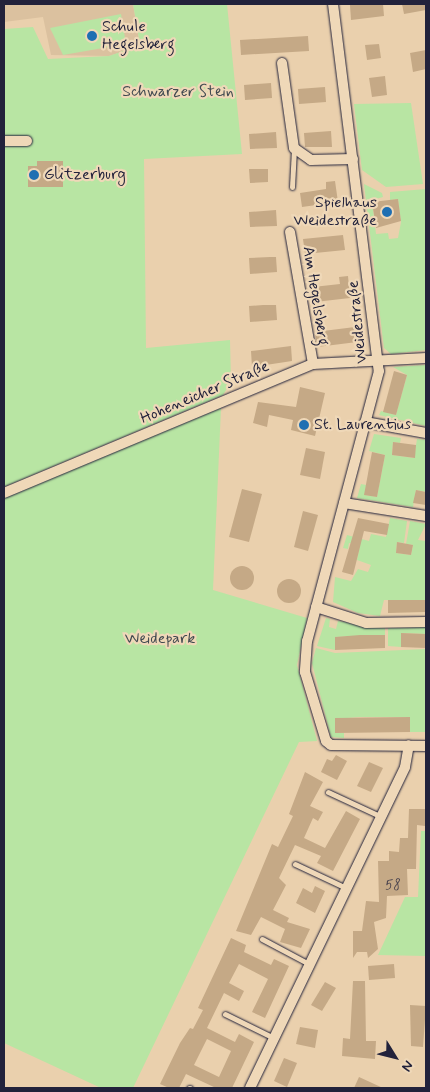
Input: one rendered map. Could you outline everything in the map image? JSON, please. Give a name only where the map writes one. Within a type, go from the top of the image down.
[{"type":"street","name":"Weidestraße","points":[[333,4],[378,359],[365,422],[306,641],[305,672],[326,741],[331,745],[409,746]]},
{"type":"street","points":[[282,63],[294,148],[310,160],[352,159]]},
{"type":"street","points":[[4,141],[26,141]]},
{"type":"street","name":"Am Hegelsberg","points":[[290,232],[306,340],[313,364]]},
{"type":"street","name":"Hoheneicher Straße","points":[[4,493],[313,364],[378,359],[426,358]]},
{"type":"street","points":[[365,422],[426,433]]},
{"type":"street","points":[[344,503],[426,516]]},
{"type":"street","points":[[316,607],[366,623],[426,622]]},
{"type":"street","points":[[250,1088],[404,767],[409,746],[426,746]]},
{"type":"lane","points":[[292,187],[294,148]]},
{"type":"lane","points":[[328,792],[380,816]]},
{"type":"lane","points":[[295,864],[346,888]]},
{"type":"lane","points":[[262,939],[309,964]]},
{"type":"lane","points":[[225,1014],[274,1038]]},
{"type":"shaded area","name":"Schule Hegelsberg","points":[[4,4],[133,4],[140,46],[109,56],[51,55],[43,17],[4,22]]},
{"type":"green space","name":"Schwarzer Stein","points":[[133,4],[227,4],[242,154],[144,159],[146,348],[230,340],[231,382],[223,395],[4,487],[4,29],[33,27],[48,59],[109,56],[140,45]]},
{"type":"green space","points":[[121,14],[126,44],[63,55],[50,28]]},
{"type":"green space","points":[[411,103],[423,184],[386,187],[362,170],[354,104]]},
{"type":"green space","points":[[364,184],[382,193],[383,197],[372,200],[376,234],[388,233],[389,239],[398,238],[401,222],[398,199],[390,200],[390,192],[426,189],[426,350],[391,354],[384,348]]},
{"type":"green space","points":[[426,365],[426,426],[379,415],[381,411],[396,415],[407,375],[393,367]]},
{"type":"green space","name":"Weidepark","points":[[221,408],[213,590],[307,618],[297,665],[317,741],[299,742],[133,1088],[101,1088],[4,1043],[4,497]]},
{"type":"green space","points":[[374,434],[401,438],[400,443],[393,442],[392,455],[414,458],[417,439],[426,440],[426,492],[416,490],[413,507],[357,498],[361,484],[366,485],[365,495],[377,497],[385,455],[369,451]]},
{"type":"green space","points":[[390,518],[407,521],[404,543],[397,542],[396,553],[411,555],[413,545],[406,544],[410,521],[426,524],[418,540],[426,541],[426,600],[384,600],[380,616],[358,613],[333,602],[335,577],[351,581],[358,569],[368,572],[371,565],[357,560],[360,545],[349,543],[348,549],[343,548],[347,535],[369,541],[371,534],[386,537]]},
{"type":"green space","points":[[326,618],[330,619],[329,627],[336,629],[338,621],[385,628],[385,635],[335,637],[335,650],[317,646]]},
{"type":"green space","points":[[426,627],[426,634],[402,633],[401,647],[388,646],[388,628]]},
{"type":"green space","points":[[316,648],[335,653],[426,649],[426,732],[410,732],[410,717],[359,717],[336,719],[336,733],[344,733],[344,738],[331,737],[312,663]]},
{"type":"green space","points":[[421,831],[426,831],[426,956],[378,955],[405,897],[418,897]]},
{"type":"building","points":[[383,4],[384,16],[351,20],[350,5]]},
{"type":"building","points":[[402,4],[426,4],[426,10],[404,14]]},
{"type":"building","points":[[308,36],[309,51],[241,55],[240,40]]},
{"type":"building","points":[[379,44],[381,58],[367,60],[365,45]]},
{"type":"building","points":[[426,50],[426,69],[413,72],[410,53]]},
{"type":"building","points":[[385,76],[387,95],[372,97],[369,78]]},
{"type":"building","points":[[271,83],[272,98],[245,100],[244,85]]},
{"type":"building","points":[[325,87],[326,102],[299,104],[298,89]]},
{"type":"building","points":[[331,131],[332,147],[305,147],[304,133]]},
{"type":"building","points":[[276,132],[277,148],[250,149],[249,134]]},
{"type":"building","points":[[37,161],[63,161],[63,187],[28,187],[28,166],[37,166]]},
{"type":"building","points":[[249,169],[268,169],[268,182],[250,183]]},
{"type":"building","points":[[335,181],[338,202],[302,207],[300,193],[326,189],[326,182]]},
{"type":"building","name":"Spielhaus Weidestraße","points":[[398,199],[401,221],[376,228],[372,202]]},
{"type":"building","points":[[276,210],[277,226],[250,227],[249,212]]},
{"type":"building","points":[[343,235],[345,250],[305,254],[303,239]]},
{"type":"building","points":[[276,257],[277,272],[250,274],[249,258]]},
{"type":"building","points":[[348,276],[350,298],[315,302],[313,287],[340,284],[339,277]]},
{"type":"building","points":[[276,305],[277,320],[250,322],[249,306]]},
{"type":"building","points":[[355,327],[357,342],[317,347],[315,332]]},
{"type":"building","points":[[291,346],[292,361],[252,367],[251,351]]},
{"type":"building","points":[[394,371],[407,375],[396,415],[383,412]]},
{"type":"building","points":[[300,387],[325,393],[315,436],[291,430],[293,420],[269,415],[267,427],[253,423],[258,402],[296,407]]},
{"type":"building","points":[[393,442],[416,445],[415,458],[392,455]]},
{"type":"building","points":[[306,448],[325,452],[320,479],[300,475]]},
{"type":"building","points":[[372,452],[385,455],[377,497],[364,495]]},
{"type":"building","points":[[242,489],[262,494],[249,542],[229,537]]},
{"type":"building","points":[[416,490],[426,492],[426,505],[413,503]]},
{"type":"building","points":[[303,511],[318,515],[308,551],[294,547]]},
{"type":"building","points":[[358,518],[389,524],[387,535],[364,531],[353,575],[342,572]]},
{"type":"building","points":[[397,542],[413,545],[411,555],[396,553]]},
{"type":"building","points":[[242,566],[251,569],[254,578],[251,587],[242,590],[233,587],[230,578],[233,569]]},
{"type":"building","points":[[289,579],[298,582],[301,591],[298,600],[289,603],[280,600],[277,591],[280,582]]},
{"type":"building","points":[[388,600],[426,600],[426,612],[388,613]]},
{"type":"building","points":[[401,633],[426,634],[426,648],[401,647]]},
{"type":"building","points":[[385,635],[385,648],[335,650],[335,637]]},
{"type":"building","points":[[410,717],[410,732],[335,733],[335,718]]},
{"type":"building","points":[[336,755],[347,761],[337,780],[321,772],[327,759],[332,761]]},
{"type":"building","points":[[369,762],[383,768],[371,792],[357,786]]},
{"type":"building","points":[[305,772],[323,782],[310,806],[323,812],[318,821],[313,818],[304,838],[325,848],[346,811],[360,819],[333,871],[317,863],[321,856],[295,845],[279,878],[286,885],[273,910],[289,918],[287,922],[310,929],[301,948],[280,942],[285,929],[261,917],[251,935],[236,931],[272,844],[278,847],[293,816],[289,814]]},
{"type":"building","points":[[409,809],[425,809],[425,826],[417,825],[416,869],[407,869],[408,895],[387,896],[386,918],[374,922],[378,949],[368,958],[367,952],[357,952],[353,958],[353,931],[362,931],[366,901],[379,902],[378,861],[389,861],[389,851],[399,852],[400,838],[408,838]]},
{"type":"building","points":[[315,886],[325,891],[315,913],[296,903],[303,888],[312,893]]},
{"type":"building","points":[[231,938],[246,945],[244,952],[271,965],[274,959],[289,966],[265,1018],[252,1012],[268,979],[239,964],[229,983],[244,991],[239,1001],[224,993],[207,1028],[235,1042],[239,1034],[254,1042],[232,1088],[216,1088],[186,1074],[179,1088],[169,1088],[160,1084],[180,1043],[190,1028],[193,1029],[203,1010],[198,1008]],"holes":[[[207,1039],[231,1051],[219,1077],[194,1065]]]},
{"type":"building","points":[[394,964],[395,978],[369,980],[368,966]]},
{"type":"building","points":[[353,981],[365,981],[366,1041],[376,1041],[375,1059],[342,1056],[343,1038],[350,1039]]},
{"type":"building","points":[[325,982],[336,988],[322,1011],[311,1005]]},
{"type":"building","points":[[410,1005],[426,1006],[423,1047],[411,1046]]},
{"type":"building","points":[[300,1027],[318,1030],[315,1048],[296,1044]]},
{"type":"building","points":[[284,1058],[297,1063],[287,1087],[274,1081]]},
{"type":"building","points":[[359,1077],[383,1088],[354,1088]]},
{"type":"place","name":"Schule Hegelsberg","points":[[92,36]]},
{"type":"place","name":"Glitzerburg","points":[[34,175]]},
{"type":"place","name":"Spielhaus Weidestraße","points":[[387,212]]},
{"type":"place","name":"St. Laurentius","points":[[304,425]]}]
